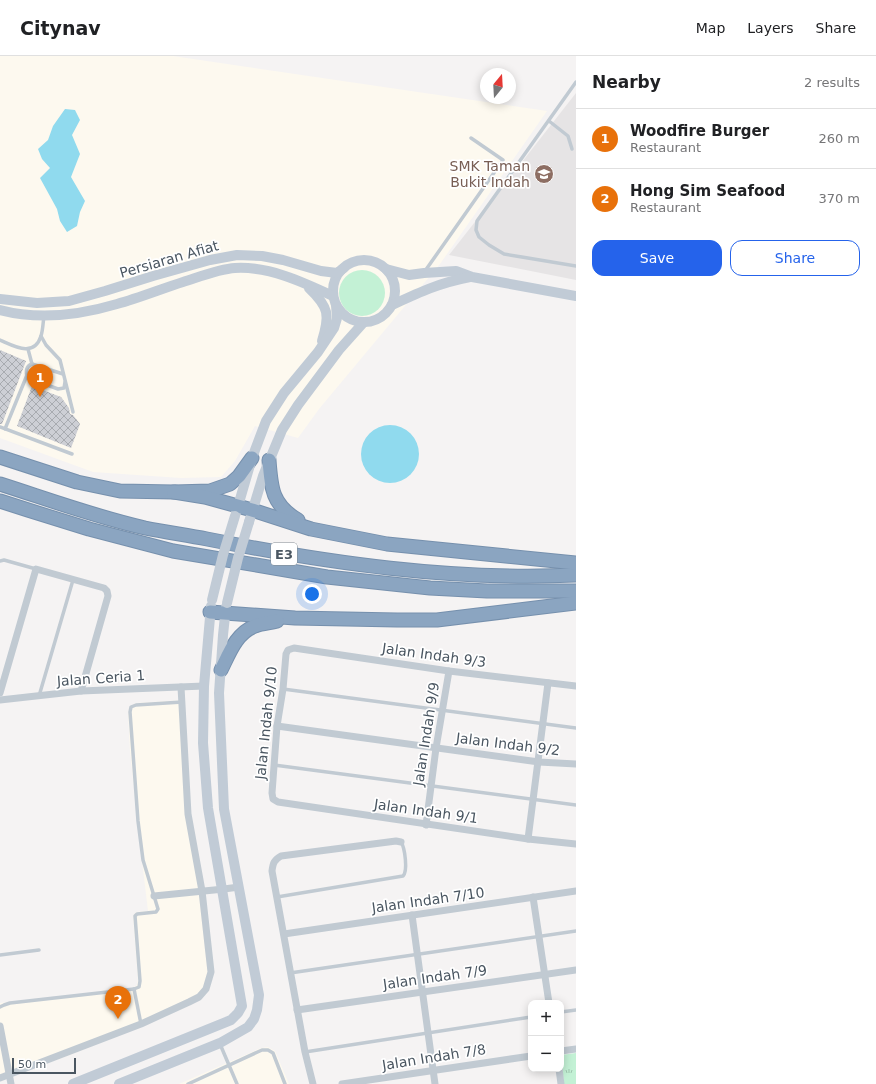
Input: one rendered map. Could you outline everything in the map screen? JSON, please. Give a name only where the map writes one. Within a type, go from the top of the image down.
[{"type":"highway","points":[[0,457],[76,482],[120,491],[174,492],[210,491],[230,484],[239,476],[252,458]]},
{"type":"highway","points":[[269,460],[271,484],[275,498],[287,514],[311,529]]},
{"type":"highway","name":"E3","points":[[0,484],[82,511],[144,528],[276,552],[421,571],[478,576],[576,575]]},
{"type":"highway","points":[[174,492],[205,497],[250,516],[387,544],[576,563]]},
{"type":"highway","name":"E3","points":[[0,501],[89,529],[173,551],[328,577],[430,588],[487,591],[576,591]]},
{"type":"highway","points":[[211,606],[294,618],[437,620],[576,603]]},
{"type":"highway","points":[[221,670],[242,633],[255,626],[294,618]]},
{"type":"main road","name":"Persiaran Afiat","points":[[0,299],[36,303],[69,301],[210,260],[237,255],[262,256],[283,260],[322,271],[337,273],[344,268]]},
{"type":"main road","points":[[245,268],[246,255]]},
{"type":"main road","points":[[73,1084],[231,1020],[242,1006],[208,808],[203,743],[204,686],[211,606],[223,555],[236,511],[252,458],[266,421],[284,393],[318,352],[334,328],[337,318],[335,300],[334,286],[337,276],[344,268],[352,263],[370,261],[378,264],[386,270],[392,277],[395,286],[395,296],[392,305],[380,318],[373,321],[364,322],[348,318],[341,312],[335,300]]},
{"type":"main road","name":"Persiaran Afiat","points":[[0,310],[44,315],[77,313],[116,304],[202,276],[235,268],[256,269],[303,282],[335,300]]},
{"type":"main road","points":[[386,270],[409,275],[456,271],[472,277],[576,296]]},
{"type":"main road","points":[[392,305],[429,288],[447,282],[472,277]]},
{"type":"main road","points":[[303,282],[318,297],[327,315],[326,327],[318,352]]},
{"type":"main road","points":[[119,1084],[220,1043],[248,1027],[254,1019],[257,1010],[259,995],[224,809],[220,693],[226,608],[250,516],[269,460],[282,430],[298,405],[339,350],[364,322]]},
{"type":"street","points":[[0,693],[36,569],[104,588],[107,591],[108,596],[81,692]]},
{"type":"street","name":"Jalan Indah 9/3","points":[[288,650],[294,648],[449,671],[576,686]]},
{"type":"street","name":"Jalan Indah 9/10","points":[[273,799],[272,793],[277,726],[283,689],[286,654],[288,650]]},
{"type":"street","name":"Jalan Indah 9/9","points":[[426,825],[436,748],[449,671]]},
{"type":"street","points":[[528,839],[548,683]]},
{"type":"street","name":"Jalan Ceria 1","points":[[0,700],[81,692],[204,686]]},
{"type":"street","points":[[0,1078],[141,1024],[190,1002],[199,997],[206,989],[211,972],[202,891],[188,814],[181,687]]},
{"type":"street","name":"Jalan Indah 9/2","points":[[277,726],[539,762],[576,764]]},
{"type":"street","name":"Jalan Indah 9/1","points":[[273,799],[278,802],[426,825],[576,844]]},
{"type":"street","points":[[313,1084],[304,1052],[272,871],[275,860],[281,856],[287,855],[396,841],[401,842]]},
{"type":"street","points":[[154,896],[222,890],[238,887]]},
{"type":"street","name":"Jalan Indah 7/10","points":[[284,934],[576,891]]},
{"type":"street","points":[[533,897],[549,1000]]},
{"type":"street","points":[[412,915],[435,1084]]},
{"type":"street","name":"Jalan Indah 7/9","points":[[297,1010],[576,970]]},
{"type":"street","points":[[0,1026],[11,1084]]},
{"type":"street","points":[[564,1051],[576,1049]]},
{"type":"street","name":"Jalan Indah 7/8","points":[[342,1084],[528,1056]]},
{"type":"street","points":[[559,1072],[561,1084]]},
{"type":"lane","points":[[576,82],[477,221],[476,230],[479,237],[504,254],[576,266]]},
{"type":"lane","points":[[549,121],[568,136],[572,149]]},
{"type":"lane","points":[[424,273],[503,160],[471,138]]},
{"type":"lane","points":[[44,315],[42,336],[46,345],[60,360],[73,412]]},
{"type":"lane","points":[[0,340],[22,349],[28,349],[33,347],[42,336]]},
{"type":"lane","points":[[28,349],[32,364]]},
{"type":"lane","points":[[32,364],[64,374]]},
{"type":"lane","points":[[5,429],[27,375],[28,367],[32,364]]},
{"type":"lane","points":[[27,375],[28,378],[58,389],[64,388],[66,382]]},
{"type":"lane","points":[[0,427],[72,454]]},
{"type":"lane","points":[[0,560],[36,569]]},
{"type":"lane","points":[[39,696],[73,579]]},
{"type":"lane","points":[[283,689],[576,728]]},
{"type":"lane","points":[[0,1008],[10,1003],[134,989],[139,986],[140,981],[135,916],[137,914],[156,912],[158,909],[143,860],[138,821],[130,712],[131,707],[136,705],[182,702]]},
{"type":"lane","points":[[274,765],[576,805]]},
{"type":"lane","points":[[277,897],[403,876],[406,870],[401,842]]},
{"type":"lane","points":[[290,973],[576,932]]},
{"type":"lane","points":[[0,955],[39,950]]},
{"type":"lane","points":[[134,989],[141,1024]]},
{"type":"lane","points":[[564,1012],[576,1010]]},
{"type":"lane","points":[[304,1052],[528,1017]]},
{"type":"lane","points":[[220,1043],[237,1084]]},
{"type":"lane","points":[[188,1084],[262,1050],[268,1050],[273,1053],[285,1084]]},
{"type":"shaded area","points":[[0,56],[173,56],[480,101],[480,104],[499,104],[547,111],[440,264],[319,409],[298,438],[255,426],[235,461],[221,477],[181,478],[93,472],[0,438]]},
{"type":"shaded area","name":"SMK Taman Bukit Indah","points":[[576,93],[576,280],[449,255]]},
{"type":"shaded area","points":[[184,700],[190,813],[214,971],[209,990],[200,1000],[186,1007],[83,1050],[0,1081],[0,1003],[133,988],[137,985],[138,980],[133,916],[136,912],[148,911],[130,751],[128,713],[130,706],[136,703]]},
{"type":"shaded area","points":[[268,1047],[275,1051],[289,1084],[179,1084],[261,1048]]},
{"type":"green space","points":[[367,270],[371,271],[381,280],[384,284],[384,302],[375,312],[367,316],[357,316],[349,312],[340,302],[339,288],[343,280],[353,271]]},
{"type":"green space","points":[[576,1053],[576,1084],[564,1084],[563,1072],[564,1072],[564,1055]]},
{"type":"water","points":[[65,109],[75,110],[80,120],[72,135],[80,154],[71,177],[85,201],[80,212],[77,226],[67,232],[60,221],[57,209],[40,178],[50,168],[42,159],[38,149],[48,140],[53,126]]},
{"type":"water","points":[[384,425],[396,425],[411,433],[419,448],[419,460],[411,475],[396,483],[384,483],[369,475],[361,460],[361,448],[369,433]]},
{"type":"building","points":[[0,350],[26,361],[2,424],[0,424]]},
{"type":"building","points":[[32,386],[61,397],[69,408],[70,414],[73,415],[80,424],[71,448],[17,426]]},
{"type":"place","name":"SMK Taman Bukit Indah","points":[[544,174]]},
{"type":"place","name":"Woodfire Burger","points":[[40,397]]},
{"type":"place","name":"Hong Sim Seafood","points":[[118,1019]]}]
